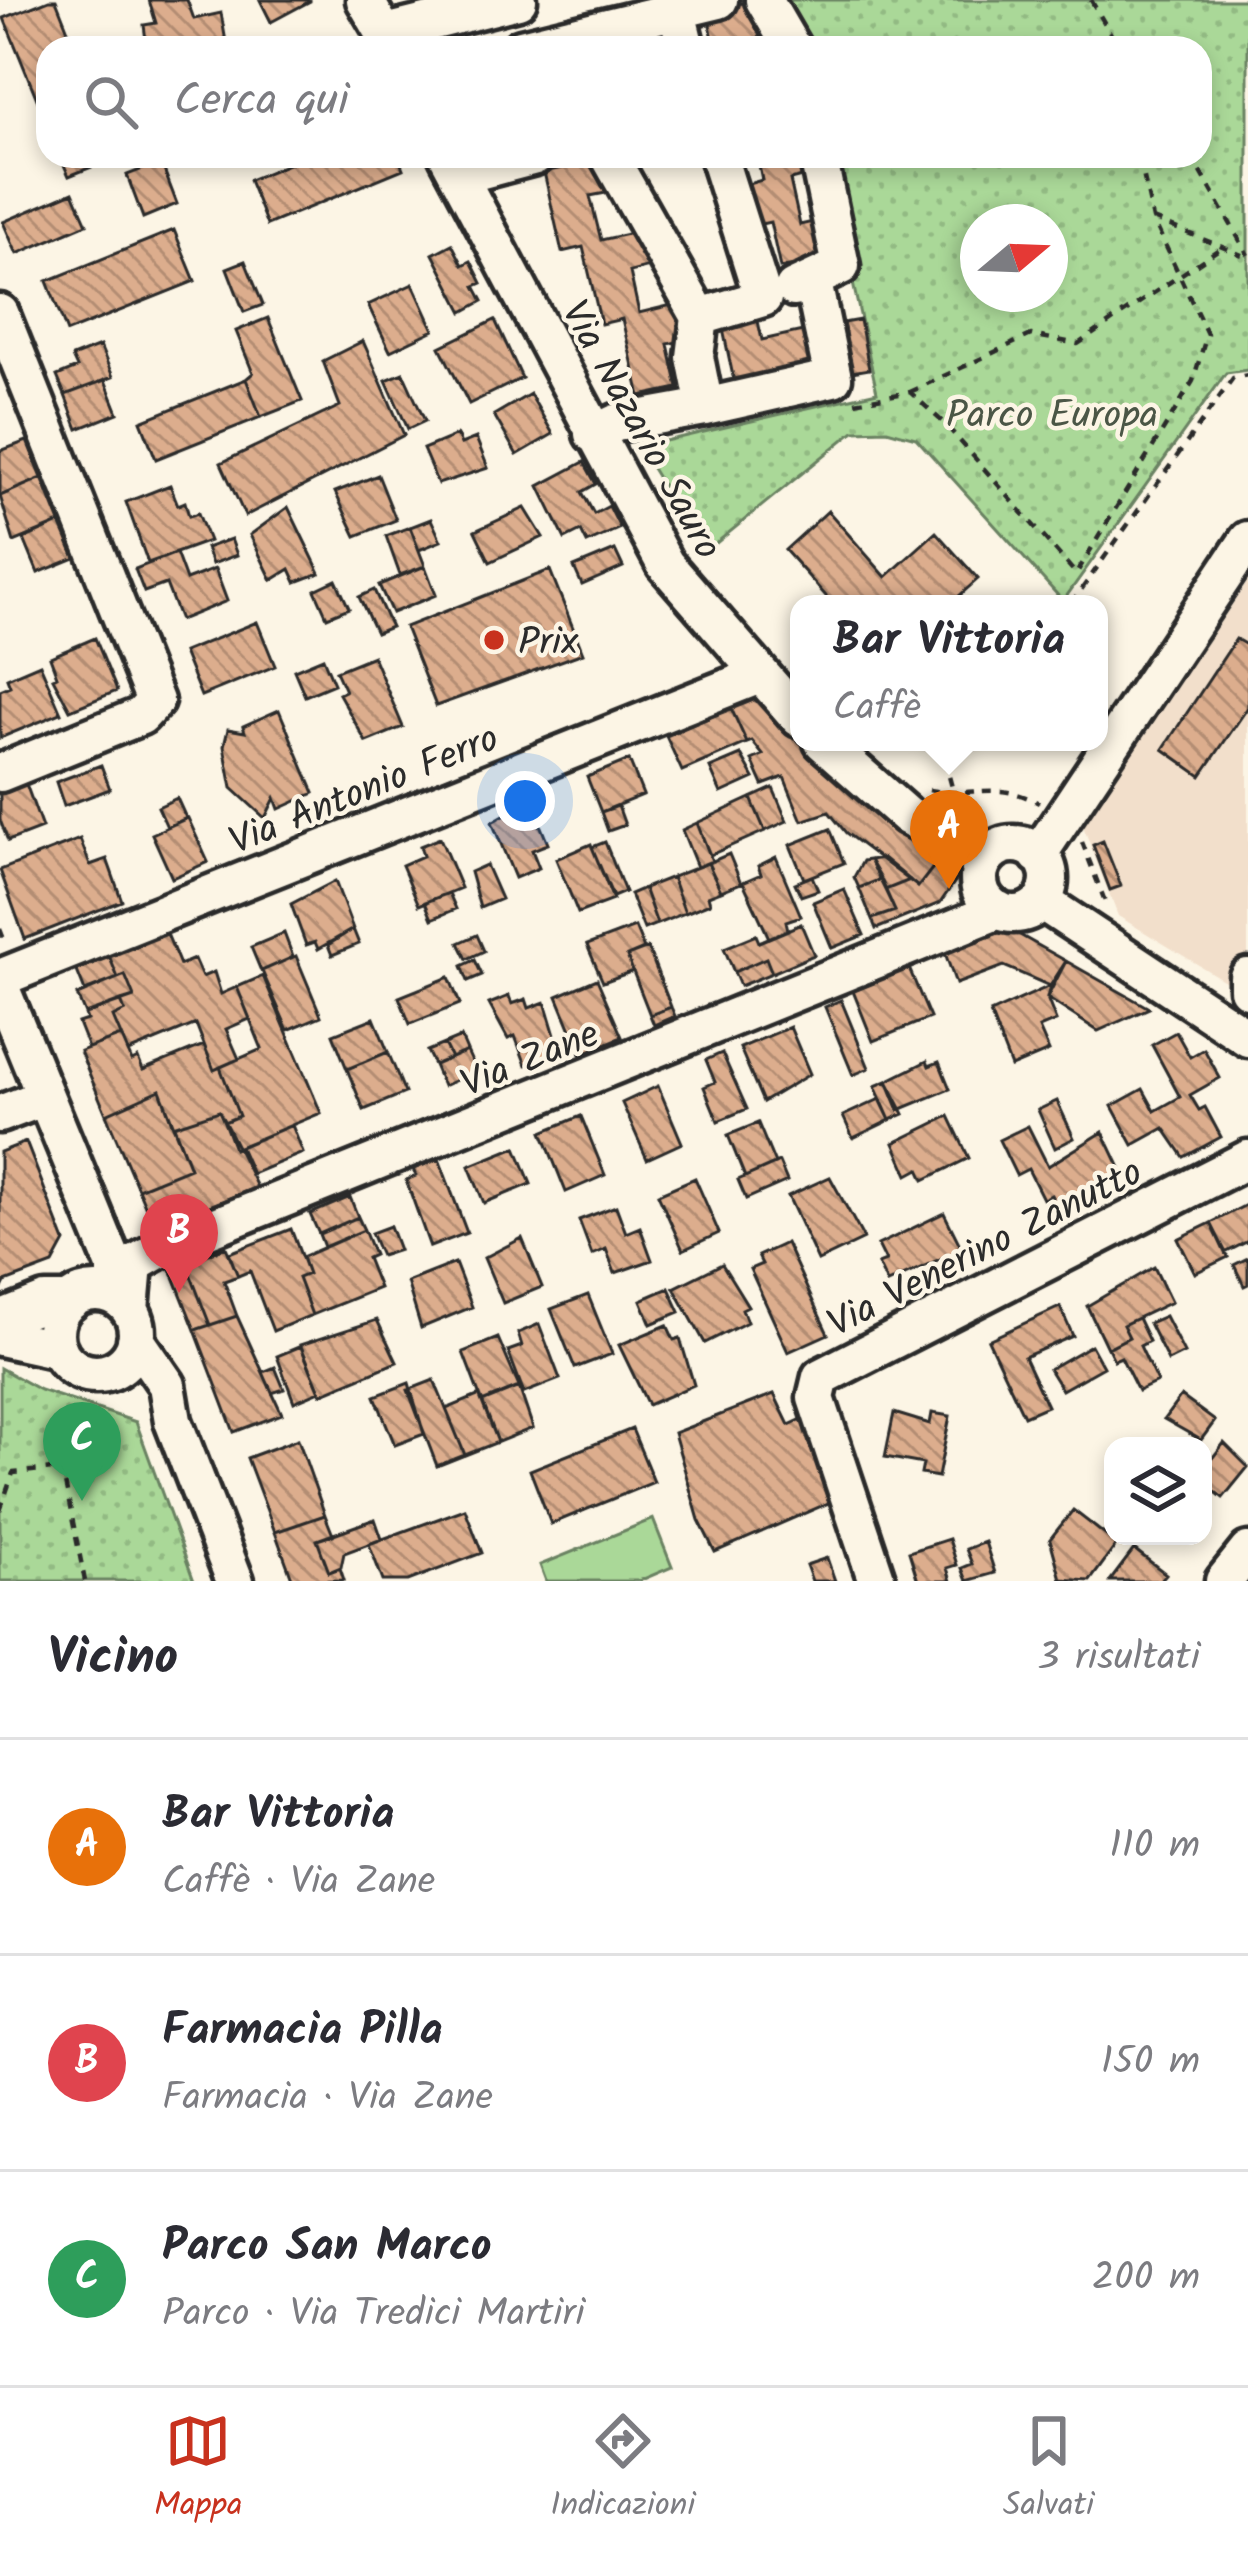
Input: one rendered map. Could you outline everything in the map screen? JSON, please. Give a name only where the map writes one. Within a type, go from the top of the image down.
[{"type":"street","points":[[364,0],[386,36]]},
{"type":"street","points":[[405,36],[518,0]]},
{"type":"street","points":[[564,36],[675,5],[718,0]]},
{"type":"street","points":[[764,0],[789,36]]},
{"type":"street","points":[[675,5],[683,36]]},
{"type":"street","name":"Via Nazario Sauro","points":[[455,168],[593,434],[673,576],[790,709]]},
{"type":"street","points":[[616,168],[700,317],[694,357],[705,406]]},
{"type":"street","points":[[722,168],[763,298]]},
{"type":"street","points":[[700,317],[813,282],[841,266],[821,168]]},
{"type":"street","points":[[593,434],[616,423],[833,378],[813,282]]},
{"type":"street","points":[[0,313],[154,701],[141,716],[0,773]]},
{"type":"street","points":[[1039,855],[1248,540]]},
{"type":"street","name":"Via Antonio Ferro","points":[[1,989],[757,676]]},
{"type":"street","points":[[833,751],[907,817],[986,858]]},
{"type":"street","points":[[1010,844],[1039,855],[1048,877],[1041,901],[1020,914],[999,910],[980,889],[986,858],[1010,844]]},
{"type":"street","points":[[1041,901],[1248,1038]]},
{"type":"street","name":"Via Zane","points":[[130,1318],[134,1264],[164,1247],[999,910]]},
{"type":"street","points":[[1248,977],[1248,989]]},
{"type":"street","points":[[1,989],[114,1264],[130,1318],[167,1385],[173,1421],[236,1581]]},
{"type":"street","points":[[0,1114],[45,1096]]},
{"type":"street","name":"Via Venerino Zanutto","points":[[877,1581],[817,1399],[821,1377],[1248,1159]]},
{"type":"street","points":[[59,1350],[57,1322],[75,1299],[92,1263],[92,1219]]},
{"type":"street","points":[[0,1320],[45,1302],[104,1293],[130,1318],[128,1359],[101,1373]]},
{"type":"street","points":[[0,1337],[59,1350],[81,1371],[101,1373],[146,1392],[173,1421]]},
{"type":"street","points":[[1224,1581],[1248,1551]]},
{"type":"path","points":[[1091,0],[1111,36]]},
{"type":"path","points":[[910,392],[946,425],[1076,574],[1193,381],[1207,334],[1153,219],[1142,168]]},
{"type":"path","points":[[1199,168],[1247,256]]},
{"type":"path","points":[[1153,219],[1247,256]]},
{"type":"path","points":[[837,406],[910,392],[1030,335],[1078,344],[1175,274],[1222,247]]},
{"type":"path","points":[[1077,595],[1233,378],[1248,375]]},
{"type":"path","points":[[867,753],[874,751]]},
{"type":"path","points":[[942,751],[954,795]]},
{"type":"path","points":[[85,1581],[62,1468],[98,1413]]},
{"type":"path","points":[[0,1510],[13,1473],[62,1468]]},
{"type":"shaded area","points":[[1248,581],[1248,995],[1118,916],[1083,826]]},
{"type":"green space","name":"Parco Europa","points":[[790,0],[1248,0],[1248,370],[1226,373],[1067,595],[1058,595],[916,438],[887,430],[854,431],[704,553],[639,447],[877,392],[828,168],[1212,168],[1212,36],[798,36]]},
{"type":"green space","points":[[0,1368],[40,1390],[136,1422],[194,1581],[0,1581]]},
{"type":"green space","points":[[653,1519],[672,1567],[639,1581],[546,1581],[540,1565]]},
{"type":"building","points":[[56,0],[70,36],[36,36],[36,97],[4,18]]},
{"type":"building","points":[[149,0],[187,0],[194,19],[221,13],[225,36],[145,36],[144,25],[156,23]]},
{"type":"building","points":[[260,0],[310,0],[310,1],[271,22]]},
{"type":"building","points":[[747,2],[760,36],[712,36],[707,11]]},
{"type":"building","points":[[650,25],[652,36],[615,36]]},
{"type":"building","points":[[65,168],[89,168],[69,176]]},
{"type":"building","points":[[163,168],[177,204],[143,218],[127,175]]},
{"type":"building","points":[[278,168],[403,169],[267,225],[249,180]]},
{"type":"building","points":[[605,168],[611,192],[590,196],[601,240],[641,231],[650,267],[630,272],[639,313],[680,303],[688,339],[668,344],[678,388],[640,396],[622,319],[601,324],[583,247],[562,252],[544,172]]},
{"type":"building","points":[[760,168],[817,168],[818,173],[790,180],[800,225],[826,219],[835,256],[780,268],[770,222],[757,225],[748,184],[762,180]]},
{"type":"building","points":[[73,192],[87,224],[17,254],[3,222]]},
{"type":"building","points":[[174,230],[195,281],[67,332],[47,281]]},
{"type":"building","points":[[452,244],[463,265],[471,261],[482,283],[475,286],[483,301],[463,312],[433,254]]},
{"type":"building","points":[[245,261],[263,305],[244,312],[227,268]]},
{"type":"building","points":[[413,284],[434,330],[390,351],[368,305]]},
{"type":"building","points":[[268,318],[302,401],[261,417],[246,379],[253,373],[236,331]]},
{"type":"building","points":[[495,320],[522,378],[469,404],[440,347]]},
{"type":"building","points":[[860,320],[869,369],[852,372],[843,323]]},
{"type":"building","points":[[758,321],[762,340],[807,330],[815,368],[735,386],[723,329]]},
{"type":"building","points":[[363,341],[404,435],[245,516],[221,463],[340,406],[323,361]]},
{"type":"building","points":[[100,346],[113,377],[65,395],[57,376],[77,368],[72,357]]},
{"type":"building","points":[[403,373],[425,421],[408,429],[386,380]]},
{"type":"building","points":[[246,379],[261,417],[156,459],[141,421]]},
{"type":"building","points":[[105,380],[118,413],[78,429],[65,395]]},
{"type":"building","points":[[530,394],[553,434],[517,455],[494,415]]},
{"type":"building","points":[[457,435],[461,444],[476,438],[488,468],[438,484],[423,449]]},
{"type":"building","points":[[27,441],[42,478],[0,496],[0,451]]},
{"type":"building","points":[[584,462],[596,484],[582,492],[594,514],[609,506],[620,528],[587,543],[581,531],[565,539],[539,486]]},
{"type":"building","points":[[378,475],[396,520],[356,536],[335,492]]},
{"type":"building","points":[[42,478],[60,523],[14,542],[0,496]]},
{"type":"building","points":[[170,485],[178,505],[185,502],[189,516],[198,513],[209,541],[148,563],[126,502]]},
{"type":"building","points":[[288,507],[320,573],[296,582],[290,569],[272,580],[250,535]]},
{"type":"building","points":[[525,508],[543,537],[490,562],[475,531]]},
{"type":"building","points":[[828,511],[886,577],[936,532],[978,579],[960,595],[825,595],[785,550]]},
{"type":"building","points":[[431,519],[441,541],[419,550],[410,527]]},
{"type":"building","points":[[60,523],[75,558],[38,573],[24,539]]},
{"type":"building","points":[[410,527],[425,566],[400,575],[386,536]]},
{"type":"building","points":[[231,539],[237,555],[212,564],[206,548]]},
{"type":"building","points":[[615,550],[623,567],[582,585],[574,567]]},
{"type":"building","points":[[176,553],[186,580],[215,569],[227,601],[180,620],[166,584],[144,592],[135,569]]},
{"type":"building","points":[[425,566],[436,595],[392,613],[379,585]]},
{"type":"building","name":"Prix","points":[[550,570],[583,653],[436,706],[405,627]]},
{"type":"building","points":[[336,580],[349,608],[327,617],[315,590]]},
{"type":"building","points":[[374,590],[391,627],[376,633],[359,597]]},
{"type":"building","points":[[257,622],[275,666],[201,696],[183,652]]},
{"type":"building","points":[[95,638],[117,691],[70,710],[53,678],[57,676],[50,657]]},
{"type":"building","points":[[1236,639],[1248,646],[1248,707],[1201,776],[1163,749]]},
{"type":"building","points":[[373,656],[403,727],[366,742],[339,694],[345,691],[336,671]]},
{"type":"building","points":[[323,658],[334,684],[305,696],[294,670]]},
{"type":"building","points":[[40,664],[61,713],[0,738],[0,690],[10,686],[7,678]]},
{"type":"building","points":[[763,695],[790,730],[790,751],[810,751],[938,861],[918,887],[846,833],[829,812],[802,821],[784,777],[763,785],[752,760],[763,755],[752,741],[747,743],[731,708]]},
{"type":"building","points":[[731,708],[747,743],[682,771],[666,736]]},
{"type":"building","points":[[279,710],[314,793],[279,809],[275,798],[265,818],[232,788],[224,746],[228,729],[245,732],[243,726]]},
{"type":"building","points":[[741,755],[754,778],[721,793],[710,768]]},
{"type":"building","points":[[629,760],[643,795],[601,812],[587,777]]},
{"type":"building","points":[[101,765],[110,789],[64,806],[56,782]]},
{"type":"building","points":[[26,784],[42,828],[8,841],[0,820],[0,794]]},
{"type":"building","points":[[773,788],[787,821],[765,831],[751,798]]},
{"type":"building","points":[[177,798],[186,818],[167,827],[158,807]]},
{"type":"building","points":[[751,798],[765,831],[710,855],[697,823]]},
{"type":"building","points":[[530,800],[548,844],[532,850],[539,868],[515,878],[492,822]]},
{"type":"building","points":[[618,806],[625,825],[608,831],[601,812]]},
{"type":"building","points":[[188,818],[208,862],[172,878],[152,834]]},
{"type":"building","points":[[697,823],[712,861],[697,867],[682,830]]},
{"type":"building","points":[[830,829],[844,863],[804,879],[790,845]]},
{"type":"building","points":[[440,838],[461,888],[419,905],[402,865],[423,856],[420,846]]},
{"type":"building","points":[[80,839],[90,865],[107,859],[122,901],[25,939],[0,870]]},
{"type":"building","points":[[1103,841],[1121,886],[1110,890],[1093,845]]},
{"type":"building","points":[[605,842],[625,892],[613,897],[592,847]]},
{"type":"building","points":[[591,844],[613,900],[578,913],[556,859]]},
{"type":"building","points":[[729,854],[741,883],[721,891],[708,863]]},
{"type":"building","points":[[776,857],[801,916],[786,921],[788,930],[769,938],[743,882],[761,874],[758,866]]},
{"type":"building","points":[[883,858],[910,880],[885,890],[870,860]]},
{"type":"building","points":[[870,860],[881,879],[859,888],[854,877],[863,861]]},
{"type":"building","points":[[938,861],[958,877],[940,903],[876,929],[872,919],[895,911],[885,890],[910,880],[918,887]]},
{"type":"building","points":[[708,863],[721,891],[708,896],[710,903],[685,913],[672,877]]},
{"type":"building","points":[[486,865],[501,899],[480,908],[470,872]]},
{"type":"building","points":[[812,876],[818,890],[801,896],[795,883]]},
{"type":"building","points":[[672,877],[685,913],[657,924],[644,888]]},
{"type":"building","points":[[881,879],[895,911],[872,919],[859,888]]},
{"type":"building","points":[[335,881],[353,929],[318,949],[315,942],[306,945],[291,904]]},
{"type":"building","points":[[644,888],[657,924],[644,929],[630,894]]},
{"type":"building","points":[[844,889],[864,935],[832,948],[813,902]]},
{"type":"building","points":[[449,893],[456,909],[432,919],[425,902]]},
{"type":"building","points":[[801,924],[814,955],[772,973],[766,958],[734,972],[724,948],[756,935],[759,942]]},
{"type":"building","points":[[635,927],[644,949],[627,956],[633,971],[603,982],[587,945]]},
{"type":"building","points":[[165,929],[180,965],[194,959],[202,977],[214,972],[221,994],[237,987],[250,1019],[226,1029],[239,1059],[214,1070],[196,1024],[128,1052],[113,1017],[125,1011],[121,1001],[134,997],[125,975],[118,978],[108,953]]},
{"type":"building","points":[[353,929],[359,944],[332,955],[328,945]]},
{"type":"building","points":[[1009,929],[1066,961],[1050,986],[1004,966],[956,984],[945,953]]},
{"type":"building","points":[[284,933],[293,957],[261,971],[251,947]]},
{"type":"building","points":[[477,935],[484,951],[467,959],[459,943]]},
{"type":"building","points":[[648,948],[671,1007],[650,1015],[627,956]]},
{"type":"building","points":[[108,953],[118,978],[85,991],[75,966]]},
{"type":"building","points":[[296,956],[321,1016],[288,1030],[262,971]]},
{"type":"building","points":[[766,958],[772,973],[740,986],[734,972]]},
{"type":"building","points":[[475,960],[482,975],[468,981],[462,966]]},
{"type":"building","points":[[1066,961],[1149,1008],[1098,1031],[1047,998]]},
{"type":"building","points":[[909,968],[930,1018],[873,1041],[853,991]]},
{"type":"building","points":[[125,975],[134,997],[85,1014],[77,995]]},
{"type":"building","points":[[263,976],[321,1113],[234,1149],[224,1122],[239,1116],[220,1067],[262,1049],[237,987]]},
{"type":"building","points":[[449,977],[460,1004],[410,1024],[399,997]]},
{"type":"building","points":[[597,979],[622,1037],[581,1054],[557,996]]},
{"type":"building","points":[[1050,986],[1047,998],[1056,1021],[1039,1028],[1049,1051],[1011,1067],[990,1013]]},
{"type":"building","points":[[509,996],[512,1004],[526,999],[529,1008],[545,1002],[560,1052],[526,1065],[515,1036],[508,1039],[489,1004]]},
{"type":"building","points":[[841,1000],[869,1068],[853,1075],[825,1007]]},
{"type":"building","points":[[121,1001],[125,1011],[113,1017],[121,1036],[88,1048],[78,1023],[87,1020],[85,1014]]},
{"type":"building","points":[[671,1007],[675,1016],[654,1025],[650,1015]]},
{"type":"building","points":[[374,1018],[388,1052],[347,1069],[333,1034]]},
{"type":"building","points":[[790,1027],[810,1074],[763,1102],[740,1048]]},
{"type":"building","points":[[1176,1032],[1190,1057],[1204,1049],[1220,1078],[1190,1095],[1199,1110],[1205,1107],[1221,1137],[1184,1157],[1164,1128],[1133,1145],[1112,1106],[1143,1089],[1155,1111],[1180,1097],[1152,1045]]},
{"type":"building","points":[[121,1036],[132,1061],[138,1058],[143,1070],[204,1045],[214,1070],[220,1067],[239,1116],[224,1122],[219,1111],[173,1126],[160,1090],[106,1114],[80,1051]]},
{"type":"building","points":[[461,1037],[467,1051],[451,1058],[444,1044]]},
{"type":"building","points":[[444,1044],[451,1058],[434,1065],[427,1051]]},
{"type":"building","points":[[467,1051],[476,1071],[443,1086],[434,1065]]},
{"type":"building","points":[[388,1052],[405,1093],[364,1110],[347,1069]]},
{"type":"building","points":[[722,1053],[747,1109],[718,1121],[704,1087],[715,1082],[706,1060]]},
{"type":"building","points":[[927,1061],[929,1066],[939,1062],[950,1089],[899,1110],[887,1081]]},
{"type":"building","points":[[887,1081],[904,1114],[890,1120],[875,1086]]},
{"type":"building","points":[[658,1086],[682,1143],[647,1159],[622,1103]]},
{"type":"building","points":[[160,1090],[190,1168],[138,1189],[106,1114]]},
{"type":"building","points":[[880,1099],[890,1120],[853,1138],[843,1116]]},
{"type":"building","points":[[1057,1101],[1074,1138],[1055,1148],[1038,1110]]},
{"type":"building","points":[[219,1111],[257,1187],[155,1229],[138,1189],[190,1168],[173,1126]]},
{"type":"building","points":[[581,1116],[605,1175],[566,1192],[542,1132]]},
{"type":"building","points":[[949,1116],[969,1158],[924,1180],[919,1169],[908,1175],[894,1143]]},
{"type":"building","points":[[758,1123],[775,1164],[745,1177],[728,1135]]},
{"type":"building","points":[[292,1125],[303,1153],[252,1174],[240,1147]]},
{"type":"building","points":[[1028,1126],[1048,1166],[1103,1132],[1123,1174],[1057,1207],[1051,1195],[1043,1199],[1028,1169],[1016,1175],[999,1140]]},
{"type":"building","points":[[26,1142],[65,1242],[53,1264],[5,1282],[0,1292],[0,1152]]},
{"type":"building","points":[[516,1147],[531,1184],[484,1203],[469,1166]]},
{"type":"building","points":[[439,1159],[467,1233],[430,1247],[406,1180],[416,1176],[413,1169]]},
{"type":"building","points":[[779,1162],[787,1181],[746,1199],[738,1180]]},
{"type":"building","points":[[830,1177],[864,1239],[818,1261],[788,1196]]},
{"type":"building","points":[[695,1178],[719,1233],[683,1250],[658,1194]]},
{"type":"building","points":[[350,1197],[358,1217],[319,1234],[310,1214]]},
{"type":"building","points":[[1248,1204],[1248,1241],[1225,1253],[1211,1223]]},
{"type":"building","points":[[616,1206],[626,1233],[640,1227],[652,1260],[615,1273],[606,1249],[592,1255],[579,1220]]},
{"type":"building","points":[[944,1213],[962,1249],[887,1283],[878,1264],[886,1261],[878,1245]]},
{"type":"building","points":[[358,1217],[364,1230],[324,1247],[319,1234]]},
{"type":"building","points":[[1211,1223],[1228,1257],[1195,1273],[1178,1239]]},
{"type":"building","points":[[390,1226],[399,1250],[381,1256],[371,1233]]},
{"type":"building","points":[[291,1229],[308,1274],[298,1278],[312,1315],[273,1331],[250,1271],[238,1276],[229,1253]]},
{"type":"building","points":[[364,1230],[374,1255],[367,1258],[379,1288],[312,1315],[298,1278],[308,1274],[302,1257]]},
{"type":"building","points":[[222,1238],[226,1247],[186,1263],[210,1325],[195,1330],[167,1259]]},
{"type":"building","points":[[522,1238],[542,1287],[503,1303],[484,1258]]},
{"type":"building","points":[[786,1243],[828,1334],[788,1352],[750,1269],[762,1264],[758,1256]]},
{"type":"building","points":[[226,1247],[238,1276],[224,1281],[237,1316],[210,1325],[186,1263]]},
{"type":"building","points":[[1248,1258],[1248,1284],[1244,1286],[1234,1265]]},
{"type":"building","points":[[455,1263],[472,1307],[421,1328],[407,1282]]},
{"type":"building","points":[[722,1264],[748,1306],[742,1309],[747,1322],[705,1343],[674,1288]]},
{"type":"building","points":[[1154,1267],[1171,1302],[1123,1325],[1129,1337],[1107,1348],[1087,1306]]},
{"type":"building","points":[[669,1288],[680,1312],[651,1324],[641,1300]]},
{"type":"building","points":[[588,1295],[612,1354],[575,1368],[551,1309]]},
{"type":"building","points":[[1060,1307],[1073,1336],[1024,1357],[1047,1406],[1024,1416],[988,1340]]},
{"type":"building","points":[[237,1316],[282,1414],[234,1432],[195,1330]]},
{"type":"building","points":[[1165,1316],[1184,1353],[1168,1361],[1149,1323]]},
{"type":"building","points":[[1138,1318],[1149,1341],[1140,1346],[1157,1382],[1138,1391],[1121,1357],[1114,1360],[1108,1348],[1129,1337],[1123,1325]]},
{"type":"building","points":[[377,1320],[397,1362],[321,1394],[300,1345]]},
{"type":"building","points":[[539,1324],[560,1379],[524,1393],[508,1351],[522,1346],[518,1333]]},
{"type":"building","points":[[667,1325],[674,1340],[680,1338],[694,1385],[648,1405],[619,1345]]},
{"type":"building","points":[[498,1338],[519,1387],[482,1402],[463,1352]]},
{"type":"building","points":[[1091,1345],[1103,1367],[1062,1390],[1049,1369]]},
{"type":"building","points":[[301,1346],[320,1391],[294,1402],[277,1356]]},
{"type":"building","points":[[275,1367],[284,1389],[272,1393],[263,1372]]},
{"type":"building","points":[[434,1380],[465,1455],[437,1466],[408,1390]]},
{"type":"building","points":[[409,1383],[424,1434],[395,1445],[375,1396]]},
{"type":"building","points":[[519,1387],[533,1428],[498,1442],[482,1402]]},
{"type":"building","points":[[774,1394],[789,1425],[802,1419],[831,1502],[715,1552],[699,1520],[674,1433]]},
{"type":"building","points":[[480,1395],[498,1442],[465,1455],[446,1409]]},
{"type":"building","points":[[1181,1396],[1215,1421],[1203,1437],[1196,1437],[1164,1419]]},
{"type":"building","points":[[894,1413],[930,1424],[932,1413],[950,1416],[938,1477],[921,1474],[923,1464],[885,1457]]},
{"type":"building","points":[[632,1429],[654,1482],[551,1524],[530,1470]]},
{"type":"building","points":[[298,1439],[325,1515],[275,1532],[247,1458]]},
{"type":"building","points":[[1224,1443],[1248,1467],[1223,1498],[1212,1489],[1212,1458]]},
{"type":"building","points":[[465,1509],[482,1553],[408,1581],[383,1581],[369,1544]]},
{"type":"building","points":[[1073,1510],[1104,1534],[1104,1545],[1116,1545],[1090,1581],[1061,1579],[1050,1539]]},
{"type":"building","points":[[325,1515],[333,1535],[317,1540],[329,1572],[340,1568],[344,1580],[293,1581],[275,1532]]},
{"type":"building","points":[[375,1519],[382,1539],[344,1553],[341,1567],[329,1572],[317,1540]]},
{"type":"building","points":[[949,1539],[957,1565],[947,1568],[951,1581],[918,1581],[909,1552]]},
{"type":"building","points":[[985,1542],[995,1573],[967,1581],[962,1568],[972,1564],[966,1549]]},
{"type":"building","points":[[1134,1549],[1166,1574],[1160,1581],[1110,1581]]},
{"type":"building","points":[[827,1558],[835,1581],[812,1581],[806,1565]]},
{"type":"place","name":"Prix","points":[[494,640]]},
{"type":"place","name":"Bar Vittoria","points":[[949,889]]},
{"type":"place","name":"Farmacia Pilla","points":[[179,1293]]},
{"type":"place","name":"Parco San Marco","points":[[82,1501]]}]
